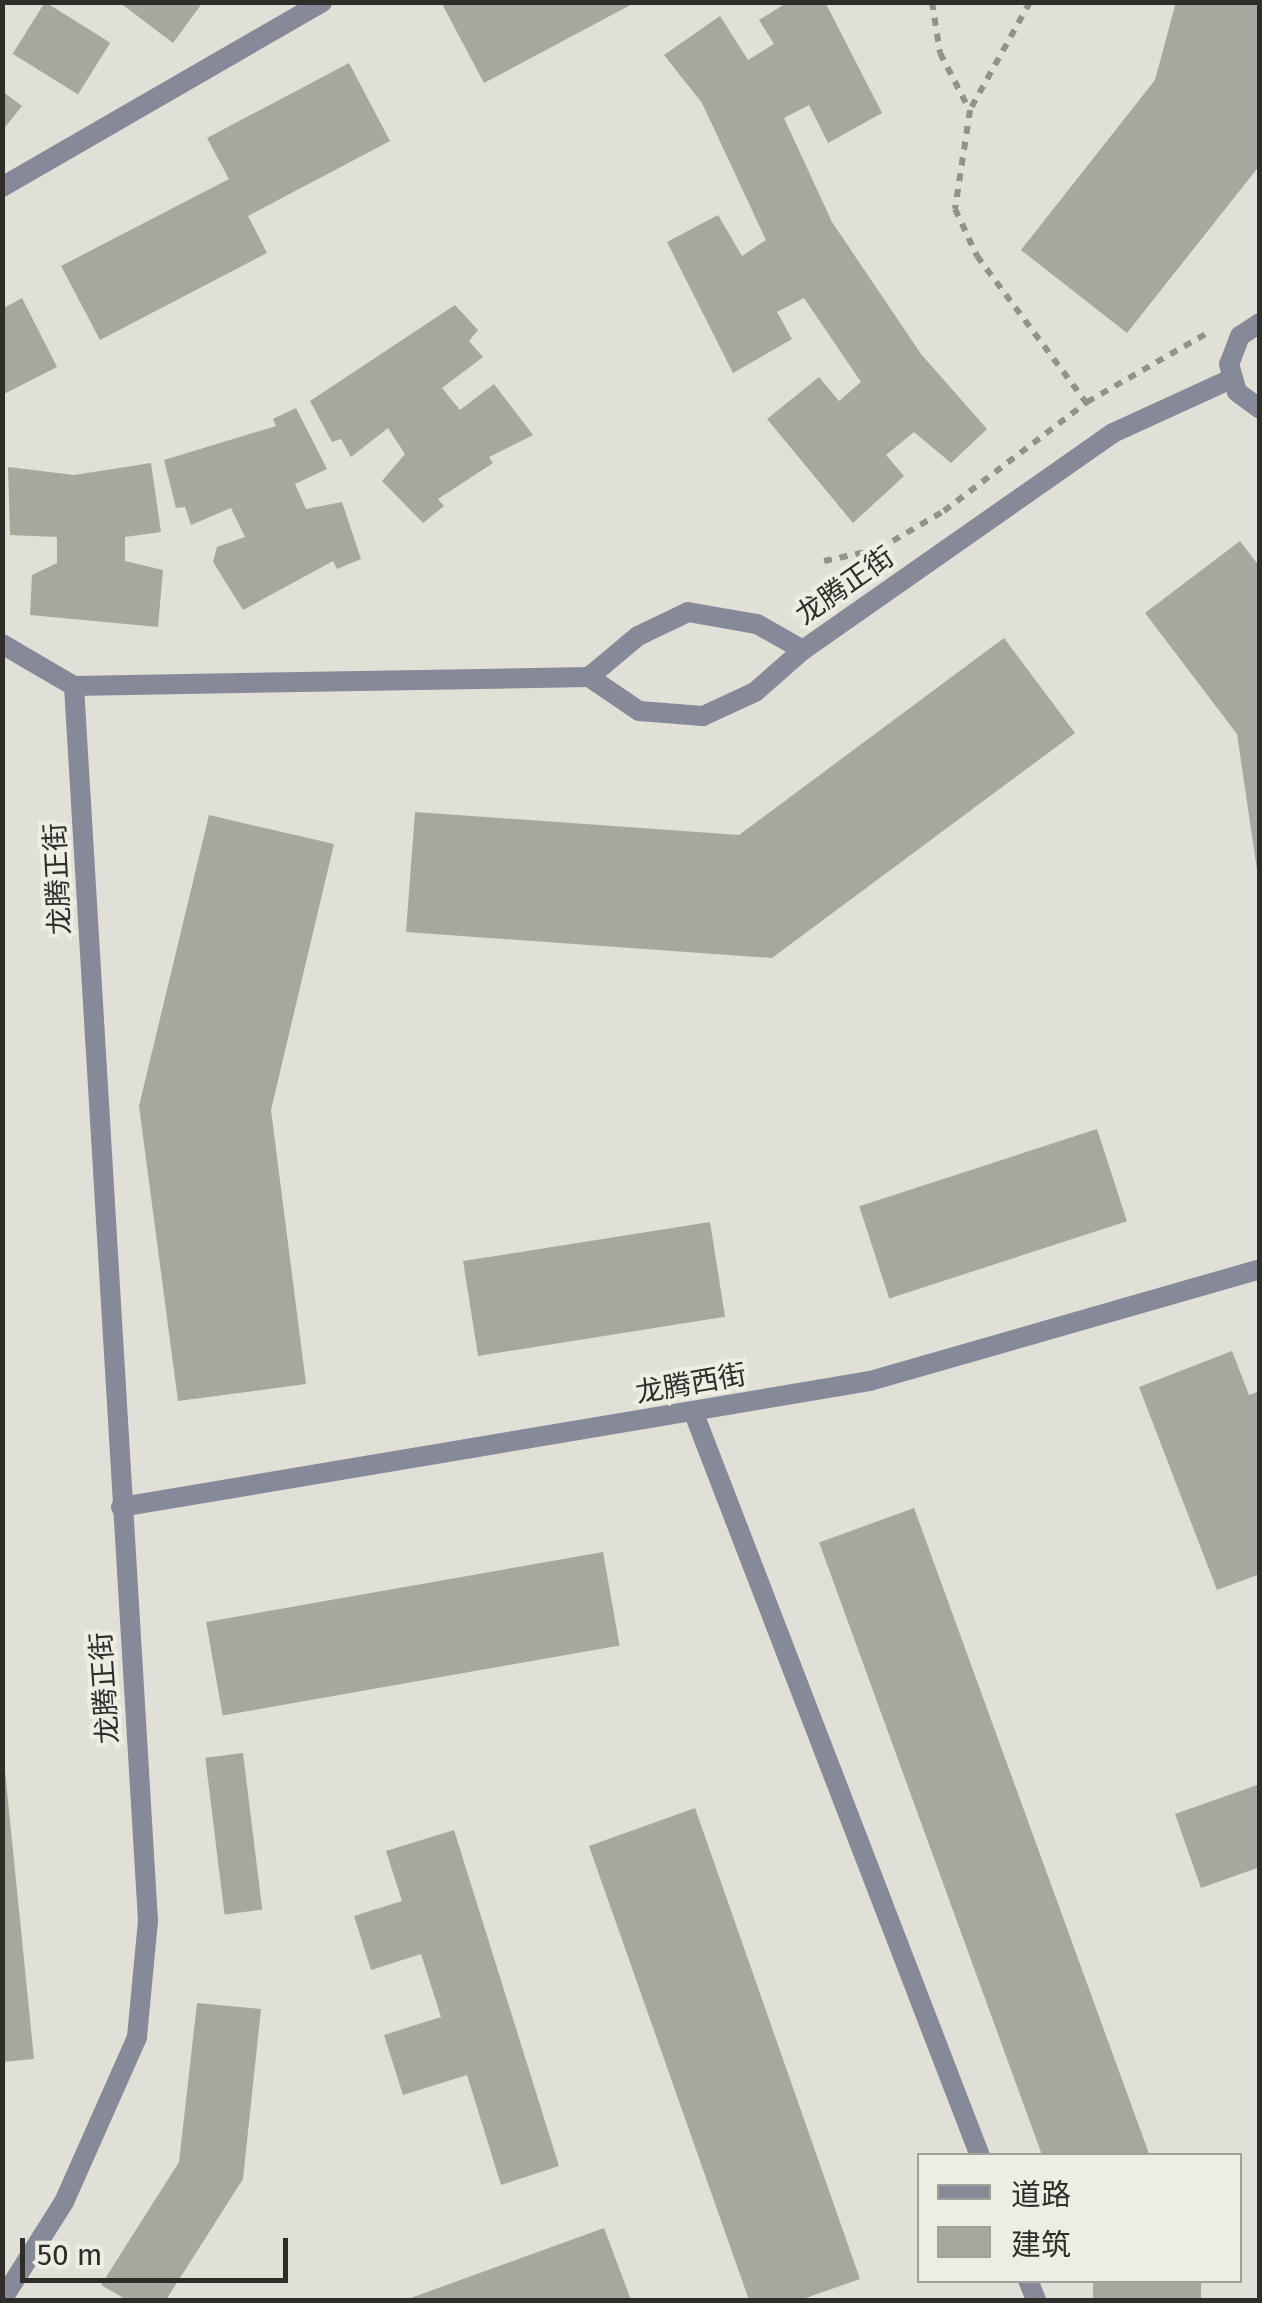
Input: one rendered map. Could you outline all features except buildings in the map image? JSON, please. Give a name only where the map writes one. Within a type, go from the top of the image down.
[{"type":"street","points":[[2,187],[324,2]]},
{"type":"street","points":[[1260,322],[1232,350],[1231,378],[1260,409]]},
{"type":"street","name":"龙腾正街","points":[[589,677],[638,636],[688,612],[757,624],[803,650],[1113,433],[1231,378]]},
{"type":"street","points":[[2,644],[74,686],[589,677],[639,712],[702,716],[755,692],[803,650]]},
{"type":"street","name":"龙腾正街","points":[[2,2300],[64,2202],[137,2037],[148,1920],[74,686]]},
{"type":"street","name":"龙腾西街","points":[[121,1506],[870,1382],[1260,1269]]},
{"type":"street","points":[[694,1411],[979,2153]]},
{"type":"path","points":[[932,2],[940,53],[970,110]]},
{"type":"path","points":[[1030,2],[970,110],[955,209],[998,287],[1086,402]]},
{"type":"path","points":[[824,561],[879,548],[944,512],[1086,402],[1216,328]]}]
